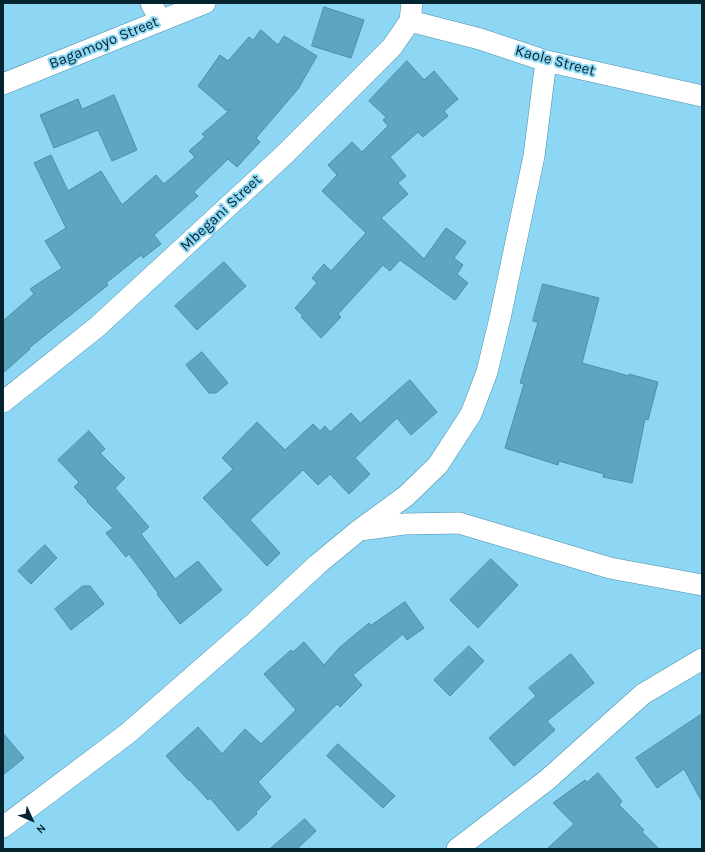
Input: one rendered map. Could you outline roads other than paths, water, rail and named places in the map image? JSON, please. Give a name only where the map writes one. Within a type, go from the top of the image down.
[{"type":"street","name":"Bagamoyo Street","points":[[3,84],[155,12],[205,3]]},
{"type":"street","name":"Kaole Street","points":[[411,12],[480,39],[546,61],[702,96]]},
{"type":"street","name":"Mbegani Street","points":[[3,402],[97,327],[284,155],[392,47],[411,12]]},
{"type":"street","points":[[3,827],[127,734],[252,625],[318,564],[358,531],[406,496],[438,464],[471,414],[489,364],[534,156],[546,61]]},
{"type":"street","points":[[358,531],[404,524],[459,523],[610,568],[702,585]]},
{"type":"street","points":[[457,849],[547,780],[643,694],[702,659]]}]
